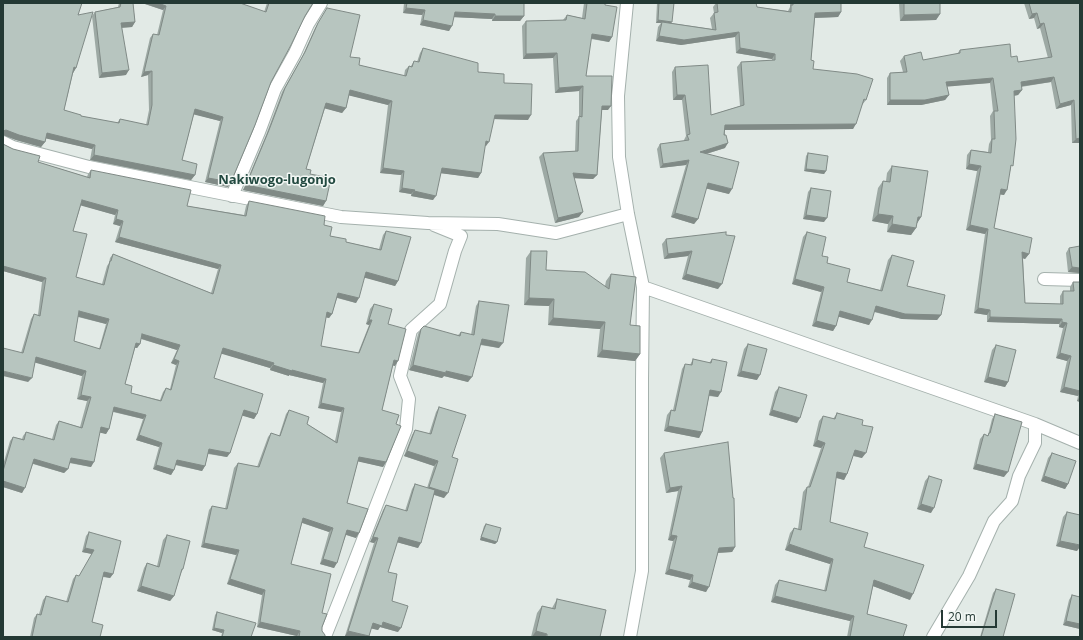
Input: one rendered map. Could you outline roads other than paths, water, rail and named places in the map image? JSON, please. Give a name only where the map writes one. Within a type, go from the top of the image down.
[{"type":"street","points":[[232,196],[275,89],[295,53],[308,24],[321,3]]},
{"type":"street","points":[[627,3],[618,96],[618,156],[643,287],[642,571],[630,637]]},
{"type":"street","points":[[3,142],[13,147],[89,167],[232,196],[342,216],[428,223],[498,224],[556,233],[628,214]]},
{"type":"street","points":[[326,634],[406,429],[409,398],[400,376],[410,330],[440,304],[455,251],[461,236],[428,223]]},
{"type":"street","points":[[1044,279],[1080,280]]},
{"type":"street","points":[[643,287],[1035,424],[1080,442]]},
{"type":"street","points":[[933,637],[969,576],[994,521],[1012,502],[1019,476],[1035,444],[1035,424]]},
{"type":"district","name":"Nakiwogo-lugonjo","points":[[277,180]]}]
